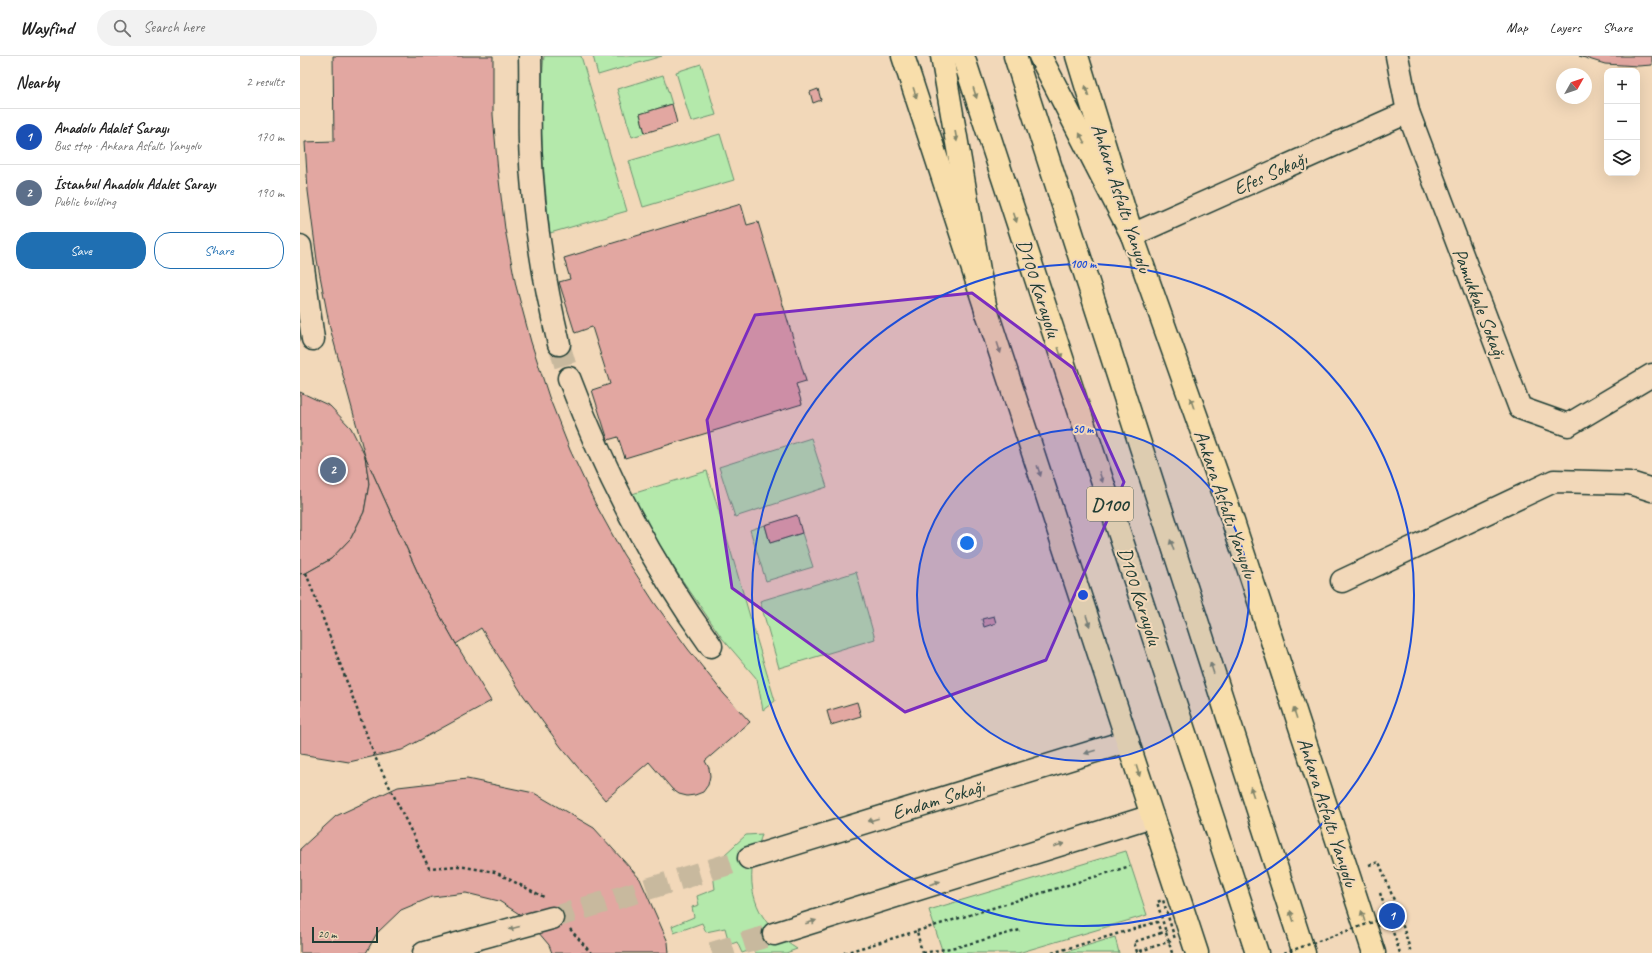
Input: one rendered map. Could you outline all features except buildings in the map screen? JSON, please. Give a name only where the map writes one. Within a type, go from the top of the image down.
[{"type":"main road","points":[[903,56],[1197,953]]},
{"type":"main road","points":[[942,56],[986,310]]},
{"type":"main road","name":"D100 Karayolu","points":[[962,56],[1257,953]]},
{"type":"main road","name":"D100","points":[[1015,56],[1304,953]]},
{"type":"main road","points":[[1040,56],[1132,235]]},
{"type":"main road","name":"Ankara Asfaltı Yanyolu","points":[[1077,56],[1132,235],[1225,497],[1374,953]]},
{"type":"street","points":[[530,56],[530,140],[535,212],[540,252],[559,344]]},
{"type":"street","name":"Pamukkale Sokağı","points":[[1397,56],[1408,112],[1520,408],[1568,424],[1652,375]]},
{"type":"street","name":"Efes Sokağı","points":[[1132,235],[1408,112]]},
{"type":"street","points":[[300,246],[313,339]]},
{"type":"street","points":[[569,378],[600,456],[636,528],[663,576],[712,646]]},
{"type":"street","points":[[1342,581],[1554,481],[1630,483],[1652,490]]},
{"type":"street","name":"Endam Sokağı","points":[[749,858],[1128,741]]},
{"type":"street","points":[[774,934],[1152,816]]},
{"type":"street","points":[[424,953],[560,921]]},
{"type":"path","points":[[306,572],[375,757],[429,868],[458,866],[495,872],[545,897]]},
{"type":"path","points":[[1379,862],[1399,913],[1411,953]]},
{"type":"path","points":[[844,953],[1130,866]]},
{"type":"path","points":[[1172,953],[1156,902],[1163,900],[1175,939],[1137,952],[1134,942],[1161,933],[1174,928],[1179,940]]},
{"type":"path","points":[[1284,953],[1399,913]]},
{"type":"path","points":[[560,921],[590,953]]},
{"type":"path","points":[[1052,953],[1157,922],[1161,933]]},
{"type":"path","points":[[1391,923],[1400,953]]},
{"type":"path","points":[[917,931],[922,953],[961,946],[1020,930]]},
{"type":"highlighted area","points":[[972,293],[1073,368],[1124,482],[1046,660],[905,712],[732,588],[707,420],[755,315]]},
{"type":"green space","points":[[544,56],[581,56],[627,211],[550,233],[545,189],[541,122]]},
{"type":"green space","points":[[593,56],[662,56],[598,75]]},
{"type":"green space","points":[[701,64],[716,115],[691,122],[676,72]]},
{"type":"green space","points":[[663,75],[672,104],[640,114],[645,133],[632,137],[617,89]]},
{"type":"green space","points":[[720,134],[734,180],[643,207],[629,161]]},
{"type":"green space","points":[[811,438],[827,487],[735,517],[719,467]]},
{"type":"green space","points":[[707,471],[775,701],[763,710],[757,679],[722,638],[678,574],[653,534],[632,494]]},
{"type":"green space","points":[[765,525],[770,543],[802,533],[813,567],[766,581],[750,530]]},
{"type":"green space","points":[[856,572],[875,639],[779,668],[760,601]]},
{"type":"green space","points":[[762,834],[752,870],[752,883],[757,906],[762,916],[777,934],[797,949],[786,953],[756,953],[754,949],[742,953],[737,942],[712,951],[710,944],[728,939],[725,928],[706,932],[702,923],[674,933],[672,926],[694,917],[692,907],[699,905],[697,896],[715,889],[712,866],[746,835]]},
{"type":"green space","points":[[1126,851],[1147,915],[1018,953],[943,953],[929,910]]},
{"type":"green space","points":[[1115,937],[1119,953],[1063,953]]},
{"type":"tunnel","points":[[559,344],[569,378]]},
{"type":"tunnel","points":[[552,918],[749,858]]},
{"type":"tunnel","points":[[712,953],[774,934]]},
{"type":"place","name":"İstanbul Anadolu Adalet Sarayı","points":[[333,470]]},
{"type":"place","name":"Anadolu Adalet Sarayı","points":[[1392,916]]}]
